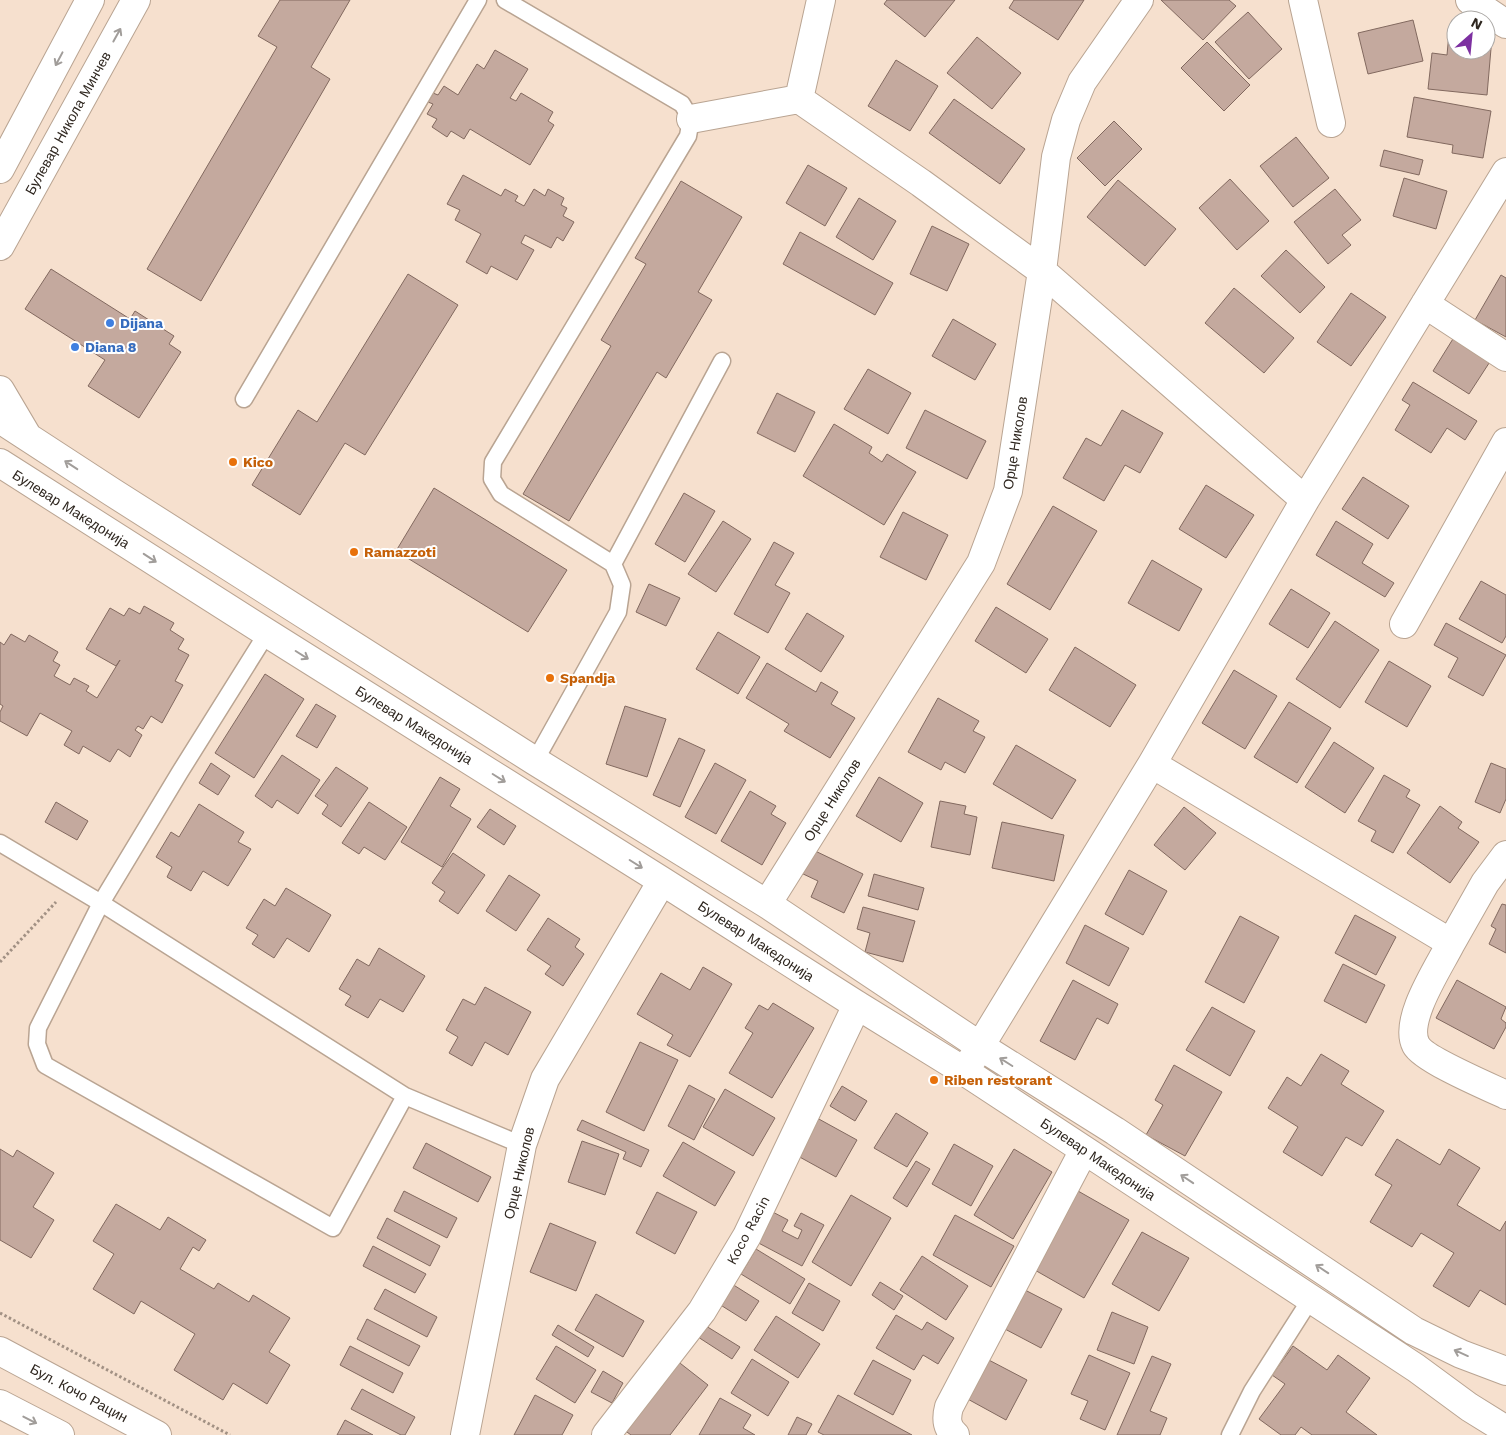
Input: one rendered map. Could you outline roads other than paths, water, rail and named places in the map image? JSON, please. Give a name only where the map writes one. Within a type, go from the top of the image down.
[{"type":"street","points":[[0,169],[90,0]]},
{"type":"street","name":"Булевар Никола Минчев","points":[[0,246],[136,0]]},
{"type":"street","points":[[798,99],[821,0]]},
{"type":"street","name":"Орце Николов","points":[[767,904],[982,562],[1008,491],[1042,271],[1056,157],[1066,120],[1082,82],[1138,0]]},
{"type":"street","points":[[1303,0],[1331,123]]},
{"type":"street","points":[[1470,0],[1506,24]]},
{"type":"street","points":[[691,119],[798,99],[921,183],[1042,271],[1305,500]]},
{"type":"street","points":[[964,1071],[1152,764],[1305,500],[1506,172]]},
{"type":"street","points":[[1425,304],[1506,357]]},
{"type":"street","points":[[0,390],[28,437]]},
{"type":"street","points":[[0,419],[535,761],[767,904],[980,1046],[1115,1131],[1414,1331],[1461,1354],[1506,1371]]},
{"type":"street","points":[[1404,624],[1506,442]]},
{"type":"street","name":"Булевар Македонија","points":[[7,472],[964,1071],[1416,1368],[1469,1407],[1506,1430]]},
{"type":"street","points":[[1152,764],[1451,943]]},
{"type":"street","points":[[1506,855],[1485,883],[1451,943],[1416,1010],[1412,1028],[1416,1046],[1425,1054],[1506,1095]]},
{"type":"street","name":"Орце Николов","points":[[465,1435],[522,1145],[545,1079],[662,881]]},
{"type":"street","name":"Koco Racin","points":[[606,1435],[702,1311],[747,1236],[857,1005]]},
{"type":"street","points":[[955,1435],[950,1431],[947,1424],[949,1408],[1084,1150]]},
{"type":"street","name":"Бул. Кочо Рацин","points":[[0,1351],[157,1435]]},
{"type":"street","points":[[0,1404],[60,1435]]},
{"type":"street","points":[[1506,1423],[1506,1430]]},
{"type":"lane","points":[[244,399],[478,0]]},
{"type":"lane","points":[[505,0],[682,104],[691,119],[688,136],[493,462],[492,479],[501,494],[612,564],[622,585],[618,612],[535,761]]},
{"type":"lane","points":[[612,564],[722,361]]},
{"type":"lane","points":[[266,633],[101,903],[38,1028],[37,1044],[45,1065],[333,1228],[405,1096]]},
{"type":"lane","points":[[0,843],[101,903],[405,1096],[522,1145]]},
{"type":"lane","points":[[1230,1435],[1252,1391],[1310,1300]]},
{"type":"place","name":"Dijana","points":[[110,323]]},
{"type":"place","name":"Diana 8","points":[[75,347]]},
{"type":"place","name":"Kico","points":[[233,462]]},
{"type":"place","name":"Ramazzoti","points":[[354,552]]},
{"type":"place","name":"Spandja","points":[[550,678]]},
{"type":"place","name":"Riben restorant","points":[[934,1080]]}]
